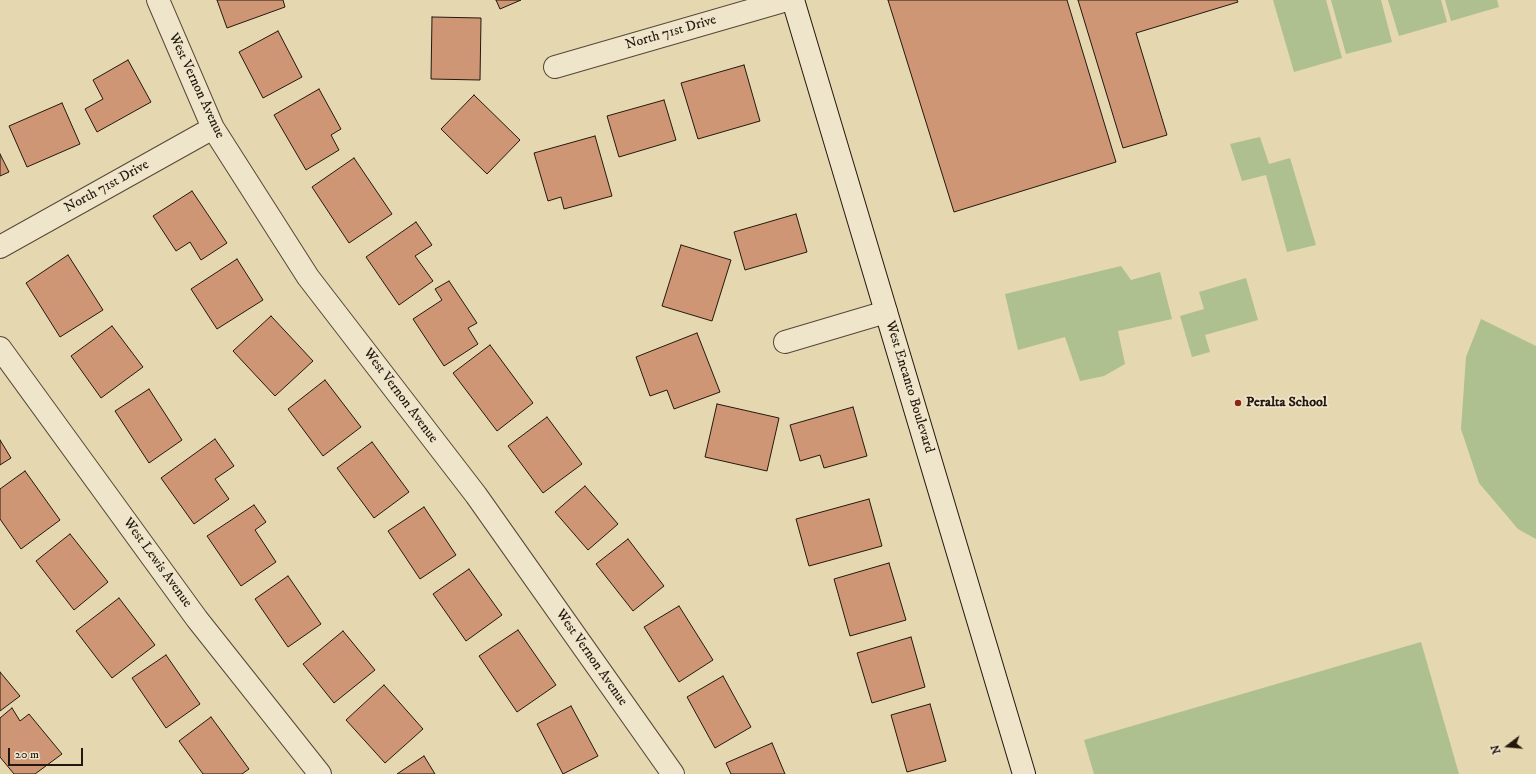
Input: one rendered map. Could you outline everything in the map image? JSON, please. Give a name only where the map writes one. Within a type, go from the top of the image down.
[{"type":"street","name":"West Vernon Avenue","points":[[158,0],[213,128],[308,277],[476,495],[673,774]]},
{"type":"street","name":"North 71st Drive","points":[[556,67],[787,0]]},
{"type":"street","name":"West Encanto Boulevard","points":[[793,0],[1024,774]]},
{"type":"street","name":"North 71st Drive","points":[[0,246],[213,128]]},
{"type":"street","points":[[785,342],[886,312]]},
{"type":"street","name":"West Lewis Avenue","points":[[0,348],[197,619],[320,774]]},
{"type":"green space","points":[[1273,0],[1326,0],[1342,58],[1294,72]]},
{"type":"green space","points":[[1331,0],[1381,0],[1392,42],[1346,54]]},
{"type":"green space","points":[[1388,0],[1441,0],[1447,22],[1399,36]]},
{"type":"green space","points":[[1445,0],[1497,0],[1499,7],[1451,21]]},
{"type":"green space","points":[[1260,137],[1269,164],[1290,158],[1316,245],[1287,252],[1266,175],[1242,181],[1230,144]]},
{"type":"green space","points":[[1121,266],[1131,280],[1160,272],[1172,319],[1118,331],[1125,364],[1104,376],[1080,381],[1065,337],[1018,350],[1005,294]]},
{"type":"green space","points":[[1246,278],[1258,320],[1205,335],[1210,352],[1192,357],[1180,316],[1204,309],[1199,292]]},
{"type":"green space","points":[[1481,319],[1536,346],[1536,539],[1518,529],[1479,483],[1461,429],[1466,357]]},
{"type":"green space","points":[[1421,642],[1459,774],[1094,774],[1084,740]]},
{"type":"building","points":[[217,0],[283,0],[285,7],[227,28]]},
{"type":"building","points":[[496,0],[521,0],[500,9]]},
{"type":"building","points":[[888,0],[1067,0],[1116,162],[954,212]]},
{"type":"building","points":[[1078,0],[1237,0],[1238,2],[1136,33],[1167,135],[1123,148]]},
{"type":"building","points":[[432,17],[481,18],[480,80],[431,79]]},
{"type":"building","points":[[278,31],[302,77],[263,98],[239,52]]},
{"type":"building","points":[[128,60],[151,102],[97,132],[85,109],[103,99],[93,80]]},
{"type":"building","points":[[744,65],[760,121],[698,139],[681,83]]},
{"type":"building","points":[[319,89],[341,129],[331,135],[339,150],[306,170],[274,115]]},
{"type":"building","points":[[474,95],[520,140],[487,174],[441,129]]},
{"type":"building","points":[[664,100],[676,140],[619,157],[607,116]]},
{"type":"building","points":[[62,103],[80,144],[27,167],[9,126]]},
{"type":"building","points":[[595,136],[612,196],[564,209],[561,197],[548,201],[534,153]]},
{"type":"building","points":[[0,154],[9,172],[0,176]]},
{"type":"building","points":[[354,158],[392,214],[349,243],[312,187]]},
{"type":"building","points":[[192,191],[227,243],[201,260],[190,242],[176,251],[153,216]]},
{"type":"building","points":[[796,214],[807,252],[745,270],[734,232]]},
{"type":"building","points":[[416,222],[432,245],[415,256],[433,281],[399,305],[366,257]]},
{"type":"building","points":[[681,245],[731,260],[712,321],[662,306]]},
{"type":"building","points":[[68,255],[103,310],[60,337],[26,283]]},
{"type":"building","points":[[237,259],[263,300],[217,329],[191,289]]},
{"type":"building","points":[[449,281],[477,323],[468,328],[478,344],[444,366],[413,319],[442,300],[435,289]]},
{"type":"building","points":[[271,316],[313,361],[275,396],[233,351]]},
{"type":"building","points":[[112,326],[143,367],[101,398],[71,356]]},
{"type":"building","points":[[697,333],[720,392],[674,409],[667,390],[650,396],[636,357]]},
{"type":"building","points":[[490,345],[533,403],[497,431],[453,373]]},
{"type":"building","points":[[325,380],[361,427],[323,456],[288,409]]},
{"type":"building","points":[[149,389],[182,440],[149,463],[115,411]]},
{"type":"building","points":[[717,404],[779,418],[767,471],[705,457]]},
{"type":"building","points":[[853,407],[867,456],[824,468],[820,455],[800,461],[790,425]]},
{"type":"building","points":[[547,417],[582,464],[543,493],[508,446]]},
{"type":"building","points":[[215,439],[234,466],[215,479],[229,499],[194,524],[161,478]]},
{"type":"building","points":[[0,440],[11,458],[0,465]]},
{"type":"building","points":[[372,442],[409,492],[374,518],[337,468]]},
{"type":"building","points":[[25,471],[60,520],[21,549],[0,519],[0,489]]},
{"type":"building","points":[[585,486],[618,524],[588,550],[555,512]]},
{"type":"building","points":[[869,499],[882,546],[809,566],[796,519]]},
{"type":"building","points":[[254,505],[266,522],[255,530],[276,562],[241,586],[207,536]]},
{"type":"building","points":[[424,507],[456,555],[420,579],[388,531]]},
{"type":"building","points":[[70,534],[108,582],[74,610],[36,561]]},
{"type":"building","points":[[628,539],[664,586],[633,611],[596,564]]},
{"type":"building","points":[[889,563],[906,620],[850,636],[834,579]]},
{"type":"building","points":[[469,569],[502,615],[466,641],[433,594]]},
{"type":"building","points":[[288,576],[321,624],[288,647],[255,599]]},
{"type":"building","points":[[119,598],[155,645],[112,678],[76,631]]},
{"type":"building","points":[[679,606],[713,660],[679,682],[644,627]]},
{"type":"building","points":[[518,630],[556,685],[517,712],[479,656]]},
{"type":"building","points":[[343,631],[375,670],[334,703],[303,664]]},
{"type":"building","points":[[911,637],[925,687],[872,703],[857,653]]},
{"type":"building","points":[[166,655],[200,704],[166,728],[132,678]]},
{"type":"building","points":[[0,672],[20,696],[0,711]]},
{"type":"building","points":[[723,676],[751,727],[715,748],[687,697]]},
{"type":"building","points":[[384,685],[423,729],[385,763],[346,720]]},
{"type":"building","points":[[930,704],[946,761],[907,772],[891,715]]},
{"type":"building","points":[[571,706],[598,756],[563,774],[537,724]]},
{"type":"building","points":[[12,708],[20,721],[29,714],[62,754],[35,774],[14,774],[0,757],[0,718]]},
{"type":"building","points":[[211,717],[249,769],[242,774],[203,774],[179,741]]},
{"type":"building","points":[[772,743],[785,774],[731,774],[726,763]]},
{"type":"building","points":[[424,756],[435,774],[397,774]]},
{"type":"place","name":"Peralta School","points":[[1238,403]]}]
